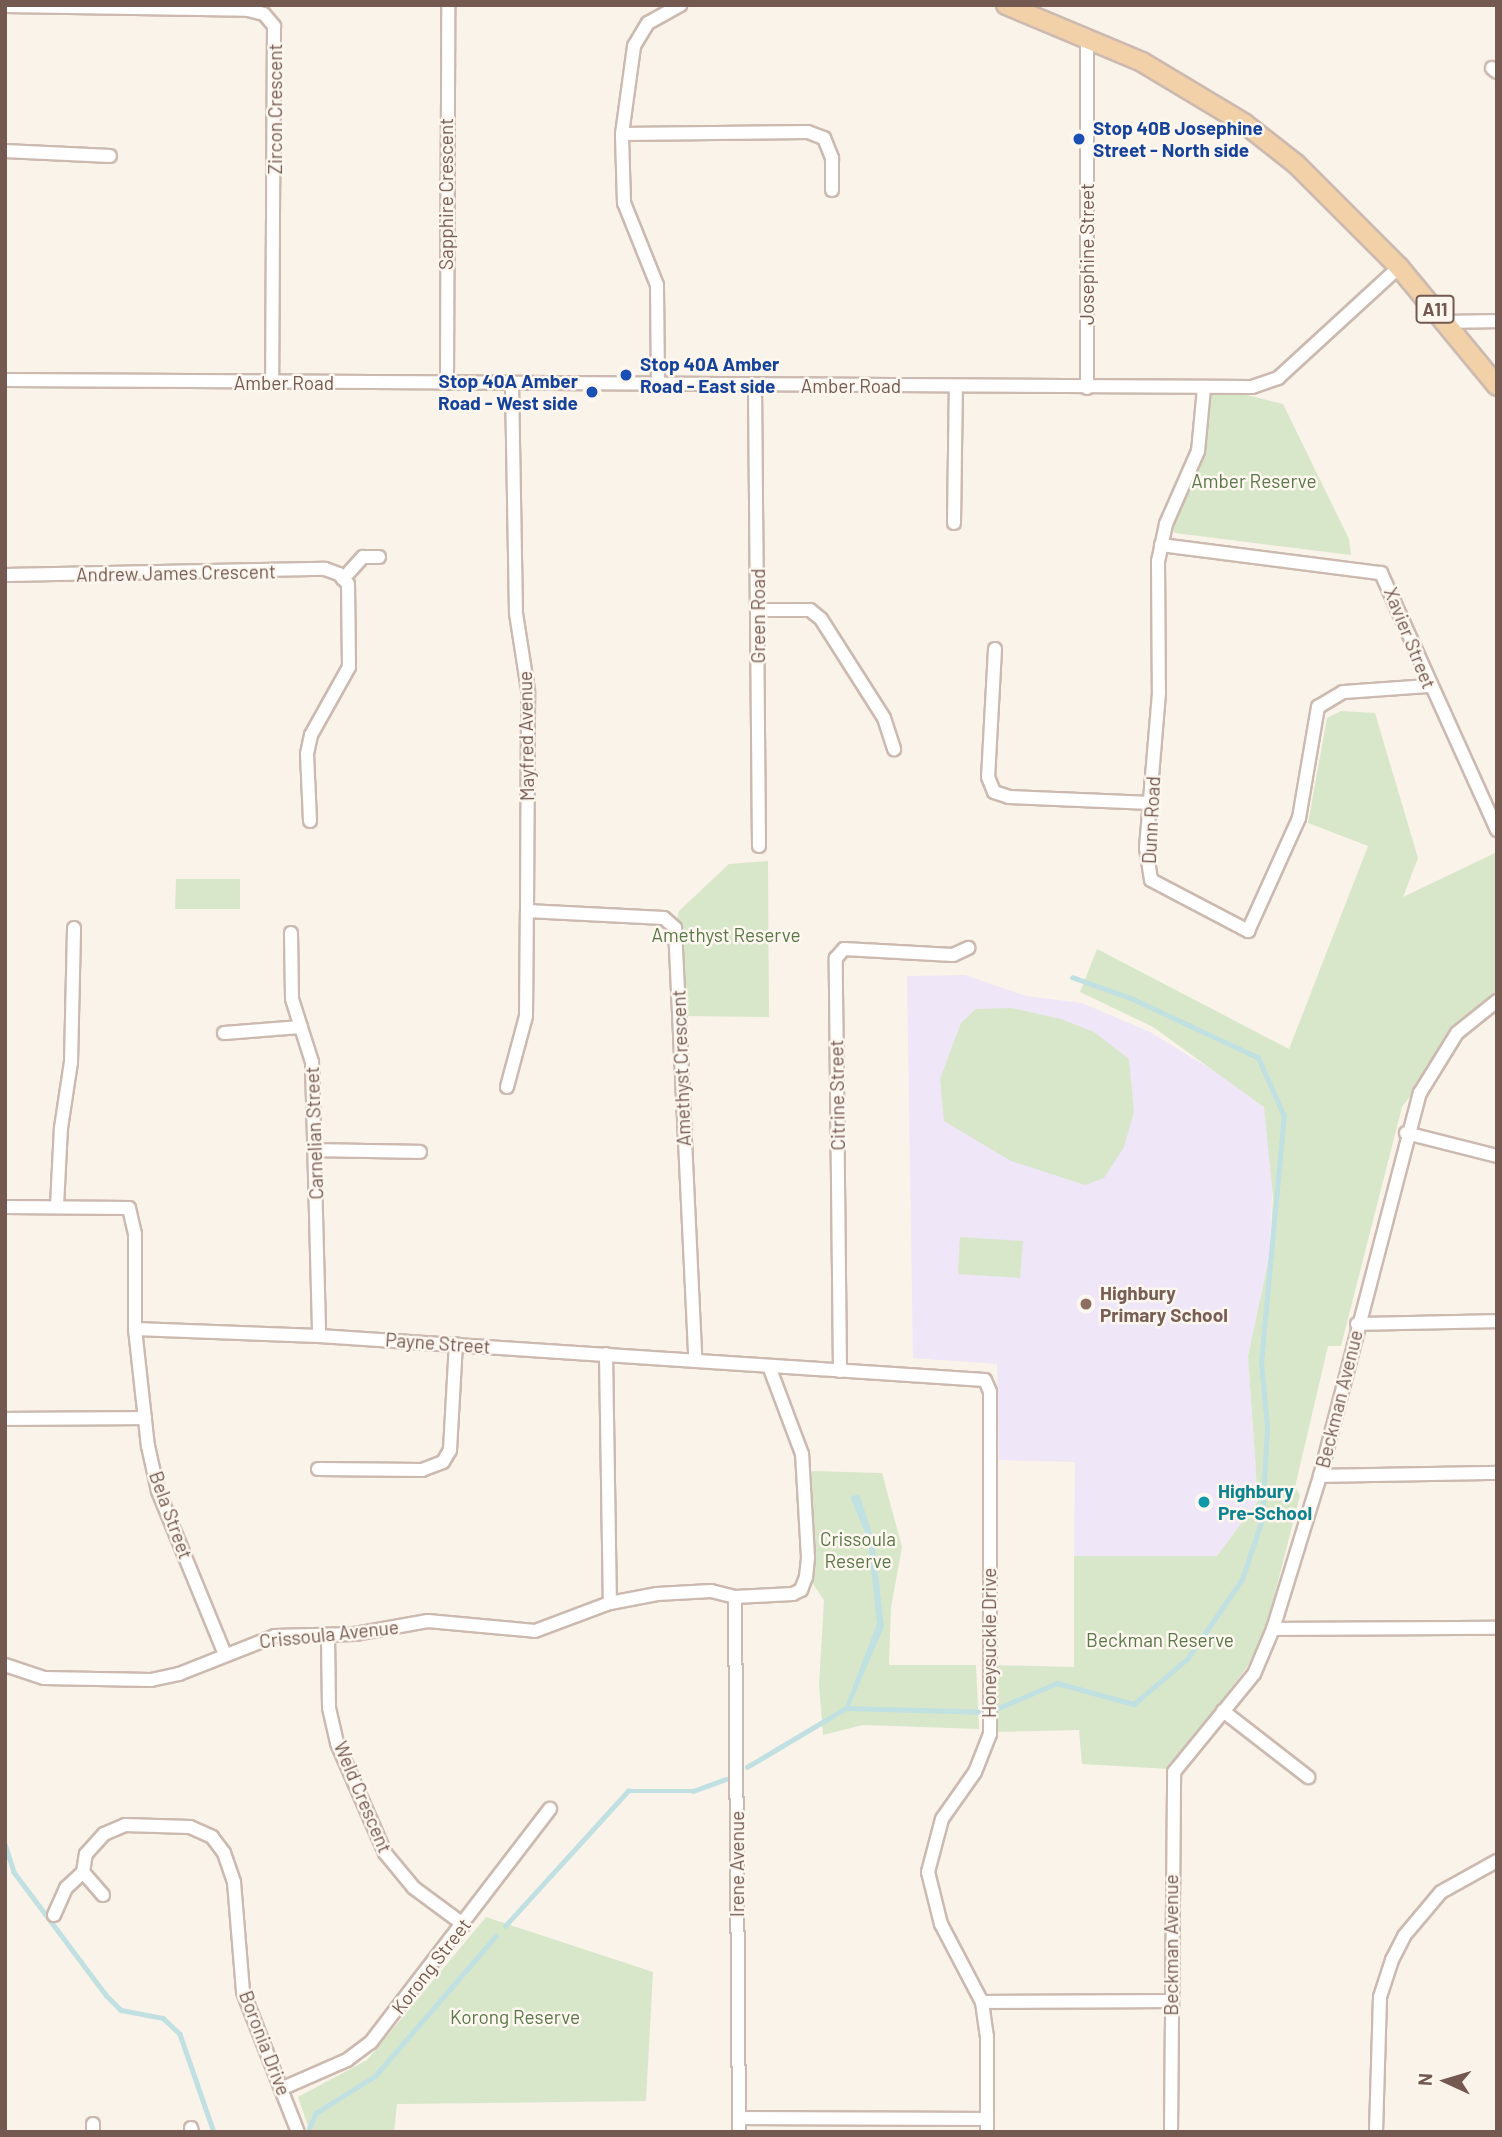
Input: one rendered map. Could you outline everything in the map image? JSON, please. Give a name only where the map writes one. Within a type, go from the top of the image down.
[{"type":"main road","name":"A11","points":[[1006,5],[1142,62],[1245,124],[1296,164],[1399,267],[1472,352],[1497,386]]},
{"type":"main road","name":"A11","points":[[1472,352],[1497,398]]},
{"type":"street","name":"Sapphire Crescent","points":[[447,383],[448,5]]},
{"type":"street","points":[[658,384],[657,285],[624,203],[622,134],[634,46],[648,23],[680,5]]},
{"type":"street","name":"Zircon Crescent","points":[[5,6],[248,10],[264,14],[274,26],[272,383]]},
{"type":"street","name":"Josephine Street","points":[[1087,37],[1087,388]]},
{"type":"street","points":[[622,134],[808,132],[824,138],[832,158],[832,190]]},
{"type":"street","points":[[5,151],[110,156]]},
{"type":"street","name":"Amber Road","points":[[5,380],[1252,387],[1272,382],[1399,267]]},
{"type":"street","points":[[1446,322],[1497,321]]},
{"type":"street","name":"Mayfred Avenue","points":[[507,1087],[526,1016],[527,911],[528,690],[516,613],[512,383]]},
{"type":"street","name":"Green Road","points":[[755,386],[759,846]]},
{"type":"street","points":[[954,523],[956,387]]},
{"type":"street","name":"Dunn Road","points":[[1204,388],[1198,451],[1161,545],[1159,693],[1146,848],[1151,880],[1248,932],[1299,818],[1318,707],[1343,692],[1429,686]]},
{"type":"street","name":"Xavier Street","points":[[1161,545],[1381,573],[1429,686],[1497,830]]},
{"type":"street","points":[[310,821],[307,754],[311,735],[349,667],[348,584],[343,579],[363,557],[379,557]]},
{"type":"street","name":"Andrew James Crescent","points":[[5,575],[325,569],[343,579]]},
{"type":"street","points":[[758,610],[810,610],[821,619],[884,718],[894,749]]},
{"type":"street","points":[[995,649],[988,777],[995,792],[1151,803]]},
{"type":"street","name":"Amethyst Crescent","points":[[527,911],[664,918],[675,929],[695,1360]]},
{"type":"street","points":[[57,1206],[61,1128],[71,1062],[74,928]]},
{"type":"street","name":"Carnelian Street","points":[[291,933],[292,999],[312,1062],[319,1336]]},
{"type":"street","name":"Citrine Street","points":[[840,1371],[836,958],[844,949],[953,956],[968,947]]},
{"type":"street","name":"Beckman Avenue","points":[[1171,2132],[1174,1772],[1254,1674],[1273,1629],[1320,1476],[1406,1133],[1420,1093],[1457,1033],[1497,1001]]},
{"type":"street","points":[[224,1033],[301,1027]]},
{"type":"street","points":[[1406,1133],[1497,1156]]},
{"type":"street","points":[[316,1150],[420,1152]]},
{"type":"street","points":[[5,1207],[129,1208],[135,1234],[135,1329]]},
{"type":"street","points":[[1357,1324],[1497,1321]]},
{"type":"street","name":"Payne Street","points":[[135,1329],[456,1344],[985,1380]]},
{"type":"street","name":"Bela Street","points":[[135,1329],[145,1418],[158,1491],[225,1654]]},
{"type":"street","points":[[318,1469],[422,1470],[443,1462],[450,1450],[456,1344]]},
{"type":"street","points":[[606,1354],[610,1603]]},
{"type":"street","name":"Crissoula Avenue","points":[[5,1665],[44,1678],[150,1680],[275,1636],[328,1636],[428,1621],[535,1631],[610,1603],[711,1591],[735,1597],[793,1594],[801,1590],[806,1577],[802,1454],[769,1366]]},
{"type":"street","name":"Honeysuckle Drive","points":[[985,1380],[990,1392],[990,1734],[975,1772],[942,1819],[928,1872],[941,1924],[982,2001],[987,2125]]},
{"type":"street","points":[[5,1419],[145,1418]]},
{"type":"street","points":[[1320,1476],[1497,1473]]},
{"type":"street","name":"Irene Avenue","points":[[735,1597],[739,2125]]},
{"type":"street","points":[[1273,1629],[1497,1628]]},
{"type":"street","name":"Weld Crescent","points":[[328,1636],[329,1708],[337,1743],[386,1853],[414,1888],[464,1925]]},
{"type":"street","points":[[1223,1711],[1308,1777]]},
{"type":"street","name":"Korong Street","points":[[283,2088],[347,2060],[371,2042],[464,1925],[550,1809]]},
{"type":"street","name":"Boronia Drive","points":[[83,1872],[93,1841],[125,1825],[190,1827],[212,1837],[224,1853],[237,1900],[238,1969],[243,1992],[283,2088],[298,2132]]},
{"type":"street","points":[[1376,2132],[1380,1997],[1392,1960],[1404,1937],[1441,1892],[1497,1861]]},
{"type":"street","points":[[54,1914],[66,1888],[83,1872],[103,1895]]},
{"type":"street","points":[[982,2001],[1172,2001]]},
{"type":"street","points":[[739,2125],[987,2125]]},
{"type":"shaded area","name":"Highbury Primary School","points":[[965,975],[1026,996],[1082,1003],[1150,1032],[1275,1108],[1270,1253],[1248,1356],[1258,1501],[1217,1556],[1074,1556],[1075,1462],[999,1460],[997,1364],[913,1358],[907,976]]},
{"type":"green space","name":"Amber Reserve","points":[[1218,388],[1283,404],[1349,539],[1351,555],[1175,533],[1166,524],[1193,469],[1204,404]]},
{"type":"green space","name":"Beckman Reserve","points":[[1341,711],[1375,713],[1418,858],[1403,897],[1497,852],[1497,998],[1457,1033],[1402,1107],[1341,1346],[1328,1346],[1295,1487],[1300,1495],[1267,1625],[1247,1667],[1169,1769],[1082,1764],[1079,1730],[993,1732],[991,1665],[1074,1667],[1074,1556],[1217,1556],[1258,1501],[1248,1356],[1270,1253],[1273,1197],[1264,1107],[1153,1027],[1080,992],[1097,949],[1289,1049],[1368,846],[1308,823],[1327,718]]},
{"type":"green space","name":"Amethyst Reserve","points":[[768,861],[769,1017],[683,1016],[683,936],[675,929],[679,911],[729,864]]},
{"type":"green space","points":[[176,879],[240,879],[240,909],[175,909]]},
{"type":"green space","points":[[1011,1008],[1061,1019],[1094,1032],[1129,1059],[1134,1112],[1124,1147],[1104,1178],[1085,1185],[1011,1161],[944,1121],[940,1079],[961,1023],[976,1009]]},
{"type":"green space","points":[[960,1237],[1023,1241],[1020,1278],[958,1274]]},
{"type":"green space","name":"Crissoula Reserve","points":[[812,1471],[882,1473],[902,1547],[891,1608],[889,1665],[976,1665],[979,1729],[863,1725],[823,1735],[819,1685],[824,1600],[813,1584]]},
{"type":"green space","name":"Korong Reserve","points":[[486,1917],[653,1972],[646,2101],[397,2104],[394,2132],[310,2132],[298,2097],[367,2060]]},
{"type":"water","points":[[859,1494],[874,1539],[884,1627],[848,1710],[845,1707],[877,1624],[868,1539],[850,1497]]},
{"type":"waterway","points":[[747,1767],[846,1708],[989,1712],[1057,1683],[1134,1704],[1188,1658],[1242,1579],[1262,1520],[1267,1427],[1261,1362],[1284,1116],[1258,1058],[1132,999],[1073,978]]},
{"type":"waterway","points":[[505,1926],[628,1791],[693,1791],[726,1779]]},
{"type":"waterway","points":[[5,1844],[14,1872],[106,1995],[121,2010],[163,2018],[180,2034],[214,2132]]},
{"type":"waterway","points":[[309,2128],[316,2113],[375,2076],[496,1936]]},
{"type":"place","name":"Stop 40B Josephine Street - North side","points":[[1079,139]]},
{"type":"place","name":"Stop 40A Amber Road - East side","points":[[626,375]]},
{"type":"place","name":"Stop 40A Amber Road - West side","points":[[592,392]]},
{"type":"place","name":"Highbury Primary School","points":[[1086,1304]]},
{"type":"place","name":"Highbury Pre-School","points":[[1204,1502]]}]
